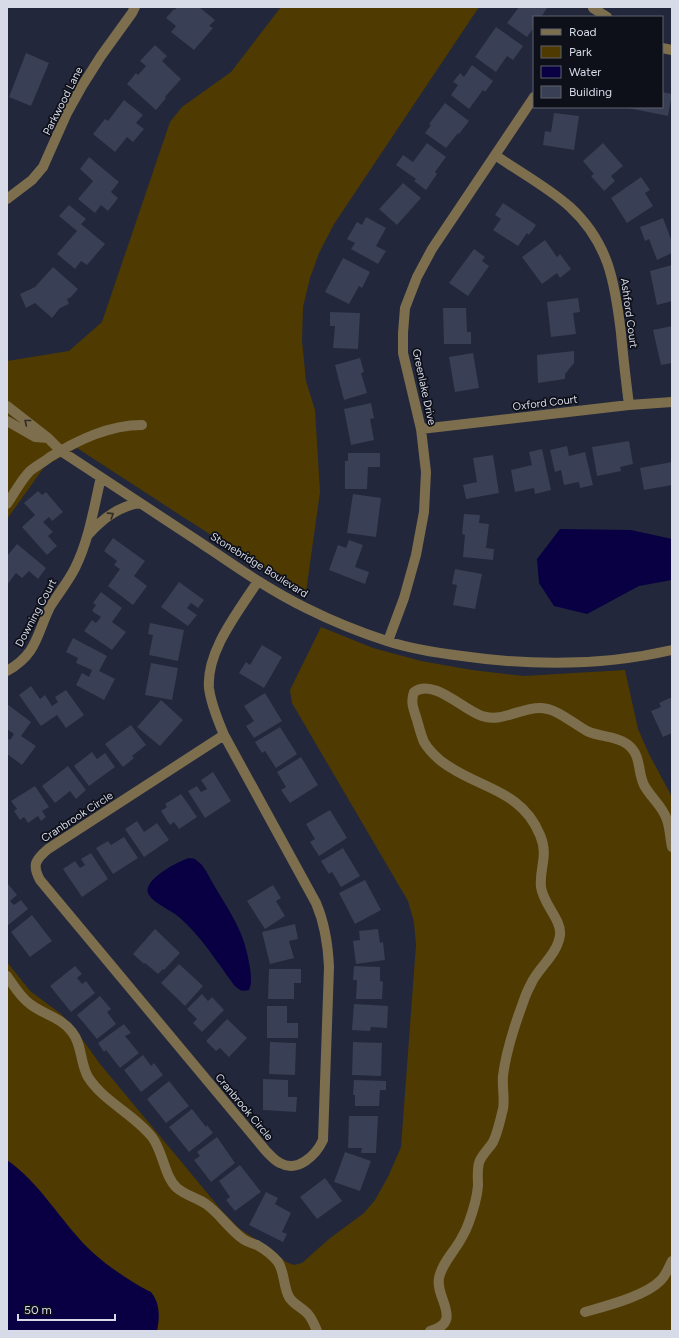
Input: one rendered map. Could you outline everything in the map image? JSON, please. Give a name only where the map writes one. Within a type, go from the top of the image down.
[{"type":"street","name":"Parkwood Lane","points":[[7,200],[32,180],[43,166],[82,86],[100,56],[135,7]]},
{"type":"street","points":[[588,16],[594,8],[606,16]]},
{"type":"street","name":"Greenlake Drive","points":[[388,642],[404,598],[416,555],[424,512],[426,472],[421,429],[404,353],[403,333],[405,308],[417,277],[428,256],[533,98]]},
{"type":"street","name":"Ashford Court","points":[[495,155],[570,207],[595,236],[612,275],[615,286],[629,405]]},
{"type":"street","name":"Oxford Court","points":[[421,429],[629,405],[672,402]]},
{"type":"street","name":"Stonebridge Boulevard","points":[[7,406],[48,438],[61,451],[258,582],[305,608],[388,642],[445,654],[488,660],[540,664],[624,659],[672,650]]},
{"type":"street","points":[[7,421],[35,437],[48,438]]},
{"type":"street","points":[[7,504],[29,472],[61,451],[84,438],[130,425],[142,425]]},
{"type":"street","name":"Downing Court","points":[[7,671],[18,664],[31,650],[37,640],[50,608],[75,568],[87,536],[101,477]]},
{"type":"street","name":"Downing Court","points":[[87,536],[96,526],[121,508],[131,504],[140,503]]},
{"type":"street","name":"Cranbrook Circle","points":[[224,735],[48,849],[36,862],[36,872],[40,880],[266,1151],[282,1164],[291,1165],[302,1163],[311,1157],[318,1150],[323,1140],[329,967],[328,945],[325,928],[316,903],[224,735],[214,711],[209,688],[210,672],[216,650],[258,582]]},
{"type":"street","points":[[430,1331],[443,1325],[446,1318],[447,1310],[438,1290],[438,1279],[443,1267],[462,1238],[470,1220],[478,1188],[478,1163],[495,1139],[504,1106],[502,1094],[503,1076],[512,1032],[533,980],[558,945],[560,927],[544,900],[541,886],[545,857],[544,845],[530,815],[524,808],[502,793],[479,784],[451,769],[429,750],[423,741],[412,706],[412,697],[414,692],[424,687],[429,688],[449,697],[483,716],[508,716],[530,709],[548,709],[560,714],[588,731],[626,743],[631,747],[637,758],[643,783],[668,820],[672,847]]},
{"type":"street","points":[[7,976],[22,997],[41,1011],[56,1017],[67,1025],[74,1034],[83,1066],[88,1076],[102,1093],[141,1125],[151,1136],[157,1144],[172,1182],[177,1188],[205,1203],[216,1212],[235,1233],[258,1246],[277,1262],[283,1272],[289,1296],[312,1319],[317,1331]]},
{"type":"street","points":[[585,1312],[630,1298],[667,1280],[672,1261]]},
{"type":"green space","points":[[281,7],[479,7],[334,224],[319,253],[310,278],[303,307],[302,341],[306,381],[315,410],[320,492],[306,592],[219,540],[77,448],[45,466],[7,519],[7,361],[69,351],[102,322],[170,122],[182,107],[231,72]]},
{"type":"green space","points":[[321,627],[373,648],[421,661],[472,670],[523,676],[625,670],[638,729],[649,754],[672,797],[672,1331],[7,1331],[7,962],[30,991],[61,1014],[75,1029],[100,1064],[223,1212],[240,1229],[275,1252],[286,1262],[294,1265],[302,1263],[329,1239],[364,1213],[375,1200],[388,1177],[401,1147],[416,945],[414,922],[408,901],[292,703],[290,690]]},
{"type":"water","points":[[560,529],[631,530],[672,539],[672,580],[639,586],[587,614],[554,606],[539,583],[537,559]]},
{"type":"water","points":[[189,858],[195,859],[202,865],[229,911],[242,937],[248,956],[251,977],[250,987],[247,991],[242,991],[234,985],[187,924],[175,914],[153,900],[148,893],[148,888],[151,882],[156,877],[170,867]]},
{"type":"water","points":[[7,1160],[30,1180],[94,1254],[118,1272],[151,1292],[158,1305],[159,1321],[157,1331],[7,1331]]},
{"type":"building","points":[[177,7],[199,7],[215,20],[209,26],[213,28],[194,50],[171,32],[176,26],[166,18]]},
{"type":"building","points":[[519,7],[547,8],[542,16],[533,16],[533,28],[527,37],[507,23]]},
{"type":"building","points":[[496,27],[523,46],[513,60],[507,56],[496,72],[475,57]]},
{"type":"building","points":[[155,45],[167,56],[162,61],[181,79],[156,110],[127,84],[136,73],[138,75],[146,66],[140,61]]},
{"type":"building","points":[[26,53],[49,63],[31,106],[9,97]]},
{"type":"building","points":[[472,65],[493,81],[485,92],[483,90],[469,109],[451,95],[458,85],[453,82],[460,73],[464,77]]},
{"type":"building","points":[[663,92],[672,94],[668,116],[628,108],[663,108]]},
{"type":"building","points":[[124,100],[143,115],[136,123],[144,129],[133,142],[127,137],[115,152],[93,134],[105,119],[108,121]]},
{"type":"building","points":[[445,103],[469,121],[446,148],[425,133],[431,125],[429,124]]},
{"type":"building","points":[[554,113],[579,116],[574,150],[543,145],[545,131],[551,132]]},
{"type":"building","points":[[427,143],[446,157],[435,172],[437,174],[426,190],[414,181],[416,179],[396,165],[403,155],[413,162]]},
{"type":"building","points":[[603,143],[623,166],[611,176],[615,181],[604,191],[591,176],[594,174],[583,161]]},
{"type":"building","points":[[89,157],[119,182],[111,192],[118,198],[108,211],[101,205],[95,213],[78,199],[93,181],[80,169]]},
{"type":"building","points":[[641,177],[650,190],[645,193],[653,206],[627,223],[611,198]]},
{"type":"building","points":[[403,183],[421,198],[397,225],[379,209]]},
{"type":"building","points":[[503,203],[536,225],[529,235],[527,233],[518,246],[493,230],[501,219],[495,215]]},
{"type":"building","points":[[69,205],[86,219],[81,224],[105,244],[87,265],[81,261],[75,269],[57,254],[77,231],[59,216]]},
{"type":"building","points":[[366,217],[386,228],[376,246],[386,251],[378,264],[351,249],[355,243],[347,239],[357,222],[362,225]]},
{"type":"building","points":[[663,218],[672,242],[672,253],[657,260],[649,239],[645,241],[640,227]]},
{"type":"building","points":[[545,240],[557,257],[560,254],[571,269],[560,278],[557,273],[542,284],[522,257]]},
{"type":"building","points":[[474,249],[485,257],[482,261],[489,266],[468,296],[449,283]]},
{"type":"building","points":[[343,258],[370,272],[362,288],[359,286],[349,304],[325,292]]},
{"type":"building","points":[[672,265],[672,301],[657,305],[650,271]]},
{"type":"building","points":[[53,267],[78,289],[71,297],[67,299],[69,304],[60,308],[52,318],[35,303],[26,308],[20,294],[35,287]]},
{"type":"building","points":[[578,298],[580,312],[573,313],[576,334],[551,337],[547,302]]},
{"type":"building","points":[[443,308],[466,308],[467,332],[471,332],[471,344],[444,344]]},
{"type":"building","points":[[330,312],[360,313],[358,349],[333,348],[335,326],[330,326]]},
{"type":"building","points":[[672,326],[672,363],[661,365],[653,330]]},
{"type":"building","points":[[574,351],[574,363],[565,374],[565,379],[538,383],[537,355]]},
{"type":"building","points":[[473,353],[479,388],[455,392],[449,357]]},
{"type":"building","points":[[360,358],[364,372],[361,373],[367,393],[344,400],[335,365]]},
{"type":"building","points":[[371,403],[374,418],[370,419],[374,440],[351,445],[344,409]]},
{"type":"building","points":[[629,441],[633,464],[620,467],[621,471],[597,476],[592,447]]},
{"type":"building","points":[[567,446],[569,456],[585,452],[593,485],[580,488],[579,482],[564,485],[561,470],[555,472],[550,450]]},
{"type":"building","points":[[542,449],[551,490],[535,494],[534,488],[515,492],[511,470],[532,465],[529,452]]},
{"type":"building","points":[[348,453],[380,453],[380,467],[368,467],[367,489],[345,489],[345,461],[348,461]]},
{"type":"building","points":[[493,455],[499,493],[466,499],[463,485],[477,482],[473,458]]},
{"type":"building","points":[[672,462],[672,485],[644,490],[640,468]]},
{"type":"building","points":[[38,491],[42,495],[46,492],[63,512],[52,521],[49,517],[43,522],[53,532],[48,536],[57,546],[47,555],[22,527],[35,515],[24,503]]},
{"type":"building","points":[[353,494],[381,498],[376,537],[347,533]]},
{"type":"building","points":[[464,514],[480,515],[479,523],[489,524],[486,548],[494,549],[493,560],[463,557],[465,535],[462,534]]},
{"type":"building","points":[[113,538],[145,561],[134,576],[147,586],[133,605],[108,586],[120,569],[114,565],[117,561],[104,551]]},
{"type":"building","points":[[349,540],[363,545],[355,567],[369,572],[365,584],[329,570],[338,545],[346,548]]},
{"type":"building","points":[[17,544],[46,568],[38,579],[29,571],[22,578],[16,573],[7,585],[7,556]]},
{"type":"building","points":[[455,569],[482,574],[475,609],[453,605],[457,585],[452,584]]},
{"type":"building","points":[[179,582],[204,600],[198,608],[191,603],[187,608],[197,615],[188,626],[161,607]]},
{"type":"building","points":[[101,592],[122,608],[112,622],[126,632],[112,650],[84,631],[92,620],[96,623],[101,617],[92,611],[96,605],[93,603]]},
{"type":"building","points":[[150,623],[184,630],[178,661],[149,655],[153,635],[148,634]]},
{"type":"building","points":[[73,638],[107,656],[99,671],[115,679],[104,700],[76,685],[82,673],[89,677],[92,670],[76,663],[78,658],[66,652]]},
{"type":"building","points":[[262,645],[282,657],[264,688],[239,673],[246,662],[250,665]]},
{"type":"building","points":[[151,663],[178,668],[172,700],[145,695]]},
{"type":"building","points":[[31,686],[40,699],[45,695],[52,706],[58,702],[55,697],[66,690],[84,715],[66,728],[57,715],[41,726],[19,695]]},
{"type":"building","points":[[265,693],[282,721],[254,738],[246,726],[254,721],[244,706]]},
{"type":"building","points":[[672,697],[672,733],[663,737],[651,711],[661,707],[659,703]]},
{"type":"building","points":[[161,700],[183,720],[160,746],[137,727]]},
{"type":"building","points":[[7,704],[31,722],[21,736],[36,746],[22,765],[7,754],[7,738],[10,740],[14,734],[7,729]]},
{"type":"building","points":[[131,725],[146,745],[132,756],[134,758],[123,767],[105,744]]},
{"type":"building","points":[[280,727],[297,754],[276,768],[265,751],[262,753],[255,742]]},
{"type":"building","points":[[92,752],[97,759],[105,753],[115,767],[89,786],[74,766]]},
{"type":"building","points":[[301,757],[318,785],[290,803],[281,790],[286,787],[277,772]]},
{"type":"building","points":[[68,766],[86,790],[76,799],[70,791],[55,803],[42,786]]},
{"type":"building","points":[[213,772],[231,801],[205,818],[188,791],[197,786],[201,792],[207,789],[201,780]]},
{"type":"building","points":[[35,786],[49,807],[42,811],[46,817],[41,821],[38,816],[28,823],[24,817],[20,820],[14,811],[17,809],[11,801]]},
{"type":"building","points":[[181,794],[197,817],[179,829],[174,822],[170,825],[161,811],[167,807],[165,804]]},
{"type":"building","points":[[330,810],[347,838],[319,856],[310,842],[315,839],[306,824]]},
{"type":"building","points":[[137,821],[144,832],[157,823],[169,840],[144,857],[125,829]]},
{"type":"building","points":[[124,837],[138,858],[113,874],[96,848],[108,841],[111,845]]},
{"type":"building","points":[[343,848],[360,876],[341,887],[332,872],[329,874],[321,861]]},
{"type":"building","points":[[91,853],[108,879],[82,897],[63,869],[75,861],[80,868],[85,865],[81,859]]},
{"type":"building","points":[[365,880],[381,910],[355,924],[339,893]]},
{"type":"building","points":[[8,884],[17,895],[10,901],[14,905],[21,900],[28,909],[7,926]]},
{"type":"building","points":[[273,885],[281,898],[276,901],[285,916],[265,929],[247,901]]},
{"type":"building","points":[[32,915],[52,941],[30,957],[11,932]]},
{"type":"building","points":[[295,924],[298,939],[289,941],[294,958],[270,964],[262,932]]},
{"type":"building","points":[[155,929],[180,953],[164,970],[163,969],[158,974],[133,954]]},
{"type":"building","points":[[378,929],[380,943],[383,942],[385,960],[356,964],[353,941],[360,940],[359,931]]},
{"type":"building","points":[[179,964],[203,986],[185,1006],[161,983]]},
{"type":"building","points":[[75,966],[82,974],[77,978],[82,984],[86,981],[95,993],[71,1012],[50,986]]},
{"type":"building","points":[[354,966],[380,967],[380,981],[383,982],[382,999],[356,999],[357,980],[353,980]]},
{"type":"building","points":[[269,969],[301,969],[301,983],[294,983],[294,999],[268,999]]},
{"type":"building","points":[[202,994],[208,1001],[212,997],[224,1010],[202,1032],[193,1023],[197,1019],[187,1009]]},
{"type":"building","points":[[100,996],[111,1009],[107,1012],[116,1024],[97,1039],[77,1015]]},
{"type":"building","points":[[354,1004],[388,1006],[387,1028],[371,1027],[370,1031],[352,1030]]},
{"type":"building","points":[[267,1006],[287,1006],[287,1023],[298,1023],[298,1038],[267,1038]]},
{"type":"building","points":[[227,1019],[247,1038],[229,1057],[220,1048],[216,1051],[206,1041]]},
{"type":"building","points":[[124,1024],[131,1033],[125,1036],[139,1053],[120,1068],[106,1050],[104,1052],[98,1043]]},
{"type":"building","points":[[270,1042],[296,1043],[295,1075],[269,1074]]},
{"type":"building","points":[[353,1042],[382,1043],[381,1076],[352,1075]]},
{"type":"building","points":[[143,1055],[151,1066],[154,1063],[163,1075],[141,1092],[124,1070]]},
{"type":"building","points":[[263,1079],[288,1080],[288,1097],[297,1097],[296,1112],[263,1110]]},
{"type":"building","points":[[354,1080],[386,1081],[386,1090],[380,1090],[379,1106],[355,1106],[355,1095],[353,1095]]},
{"type":"building","points":[[169,1081],[189,1106],[166,1123],[147,1099]]},
{"type":"building","points":[[192,1109],[206,1127],[207,1125],[213,1133],[189,1152],[169,1127]]},
{"type":"building","points":[[349,1116],[378,1116],[376,1153],[361,1153],[362,1148],[348,1148]]},
{"type":"building","points":[[217,1137],[235,1163],[211,1182],[194,1160],[200,1156],[197,1152]]},
{"type":"building","points":[[345,1152],[371,1161],[360,1191],[334,1182]]},
{"type":"building","points":[[240,1165],[261,1192],[235,1211],[226,1200],[230,1197],[219,1181]]},
{"type":"building","points":[[325,1178],[342,1201],[317,1219],[300,1197]]},
{"type":"building","points":[[266,1192],[278,1198],[275,1204],[291,1213],[282,1232],[287,1234],[283,1242],[249,1225]]}]
